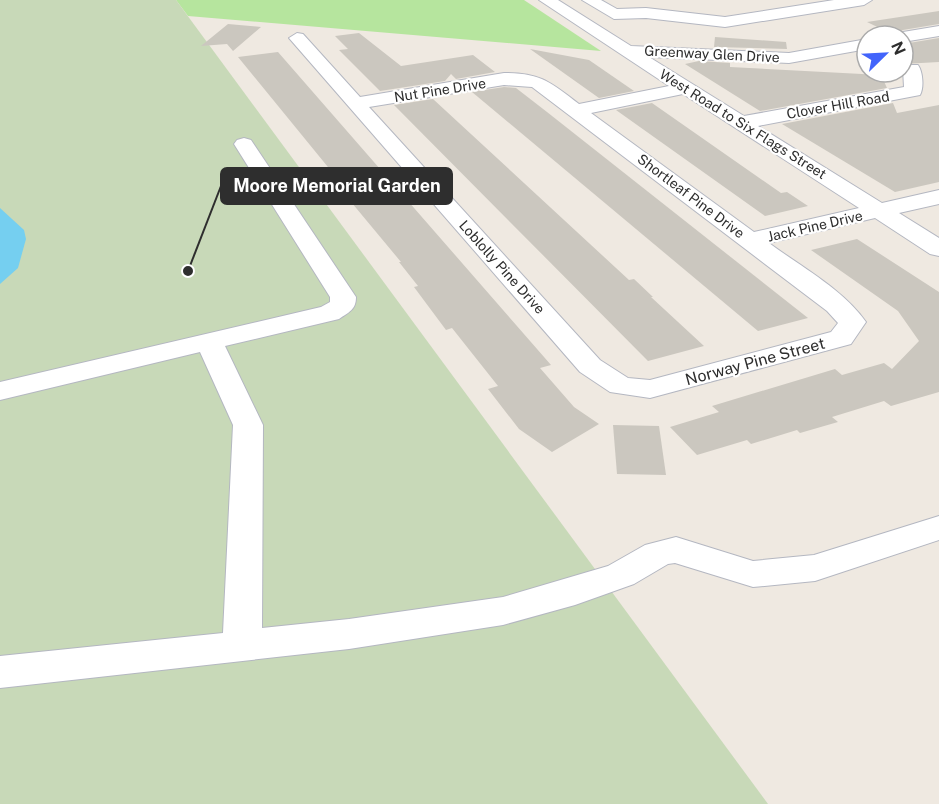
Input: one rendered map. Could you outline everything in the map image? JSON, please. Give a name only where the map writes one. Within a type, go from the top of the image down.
[{"type":"street","name":"West Road to Six Flags Street","points":[[547,0],[939,249]]},
{"type":"street","points":[[590,0],[614,14],[655,7],[694,13],[785,0]]},
{"type":"street","points":[[630,0],[725,22],[864,0]]},
{"type":"street","points":[[915,35],[939,30]]},
{"type":"street","name":"Loblolly Pine Drive","points":[[297,38],[590,366],[620,386],[650,389]]},
{"type":"street","name":"Greenway Glen Drive","points":[[627,50],[789,58],[855,46]]},
{"type":"street","points":[[789,58],[855,64]]},
{"type":"street","name":"Nut Pine Drive","points":[[356,103],[504,80],[524,79]]},
{"type":"street","name":"Shortleaf Pine Drive","points":[[524,79],[539,83],[576,110],[836,305],[852,322]]},
{"type":"street","name":"Clover Hill Road","points":[[740,123],[913,91],[914,84]]},
{"type":"street","points":[[576,110],[686,88]]},
{"type":"street","points":[[0,391],[330,313],[343,304],[343,297],[244,144]]},
{"type":"street","name":"Jack Pine Drive","points":[[750,240],[939,197]]},
{"type":"street","name":"Norway Pine Street","points":[[650,389],[841,338],[852,322]]},
{"type":"street","points":[[209,342],[248,425],[242,646]]},
{"type":"street","points":[[0,672],[349,634],[503,611],[562,595],[611,578],[658,554],[676,550],[753,574],[815,568],[939,528]]},
{"type":"green space","points":[[0,0],[176,0],[768,804],[0,804]]},
{"type":"green space","points":[[176,0],[524,0],[601,51],[188,16]]},
{"type":"water","points":[[0,208],[24,230],[26,239],[18,268],[0,284]]},
{"type":"building","points":[[939,11],[939,24],[915,28],[915,24],[871,24],[867,22]]},
{"type":"building","points":[[228,24],[261,27],[233,51],[227,44],[201,46]]},
{"type":"building","points":[[359,33],[401,66],[473,55],[495,72],[456,79],[451,74],[445,81],[380,91],[339,50],[348,49],[335,36]]},
{"type":"building","points":[[715,37],[786,42],[787,49],[714,47]]},
{"type":"building","points":[[939,38],[939,62],[915,63],[915,42]]},
{"type":"building","points":[[530,49],[589,60],[634,91],[599,98]]},
{"type":"building","points":[[278,52],[551,365],[540,368],[574,407],[599,424],[552,452],[519,429],[488,389],[498,386],[452,328],[446,330],[414,287],[418,286],[399,262],[401,262],[327,173],[332,172],[238,57]]},
{"type":"building","points":[[699,61],[730,63],[730,67],[855,74],[855,84],[885,84],[887,88],[760,111],[685,64]]},
{"type":"building","points":[[504,87],[516,88],[808,318],[758,331],[472,92]]},
{"type":"building","points":[[433,99],[629,280],[634,279],[704,346],[648,361],[394,105]]},
{"type":"building","points":[[652,103],[781,193],[787,192],[808,206],[765,216],[616,110]]},
{"type":"building","points":[[893,103],[897,113],[939,105],[939,182],[895,192],[782,124]]},
{"type":"building","points":[[857,239],[939,292],[939,392],[891,406],[884,401],[832,417],[838,422],[800,433],[797,430],[751,444],[747,440],[697,455],[670,427],[719,412],[712,406],[835,369],[842,375],[884,363],[892,369],[919,341],[898,311],[811,250]]},
{"type":"building","points":[[613,425],[659,426],[666,475],[617,474]]},
{"type":"place","name":"Moore Memorial Garden","points":[[188,271]]}]
